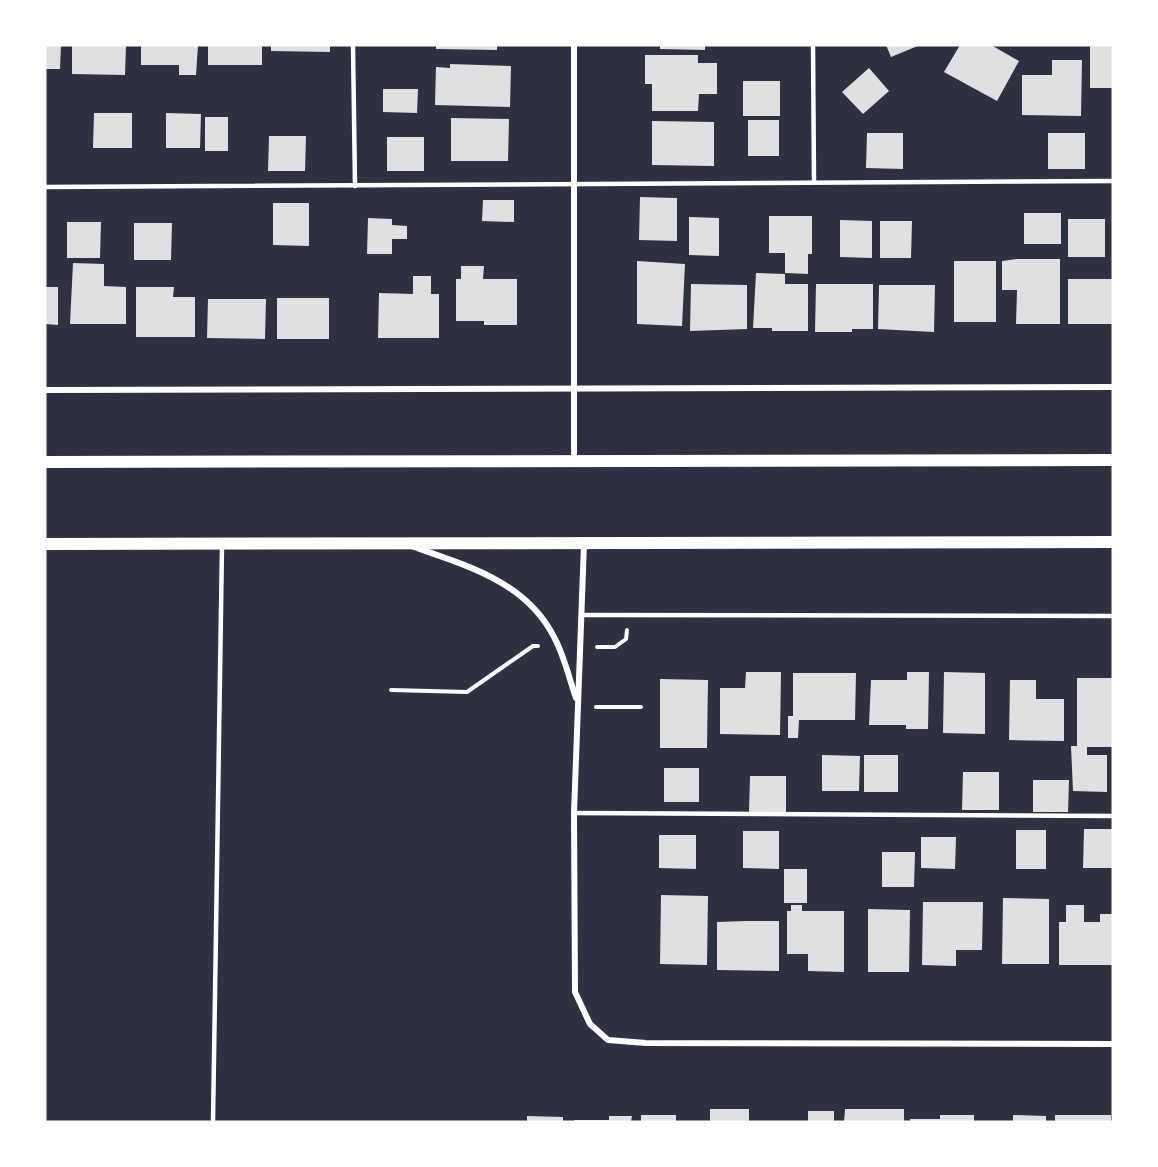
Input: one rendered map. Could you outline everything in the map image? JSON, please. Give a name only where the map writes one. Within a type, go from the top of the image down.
[{"type":"main road","points":[[45,462],[1113,460]]},
{"type":"main road","points":[[45,544],[1113,542]]},
{"type":"street","points":[[574,45],[574,461]]},
{"type":"street","points":[[45,390],[1113,387]]},
{"type":"street","points":[[403,543],[477,569],[513,588],[543,621],[558,646],[578,705]]},
{"type":"street","points":[[584,543],[578,646],[574,813],[575,992],[590,1024],[608,1040],[646,1043],[1113,1044]]},
{"type":"lane","points":[[352,45],[355,186]]},
{"type":"lane","points":[[813,45],[814,182]]},
{"type":"lane","points":[[45,187],[1113,181]]},
{"type":"lane","points":[[213,1122],[222,543]]},
{"type":"lane","points":[[580,615],[629,617],[1113,616]]},
{"type":"lane","points":[[574,813],[1113,816]]},
{"type":"path","points":[[578,646],[615,647],[626,639],[629,617]]},
{"type":"path","points":[[391,690],[467,692],[533,646],[558,646]]},
{"type":"path","points":[[578,705],[641,708]]},
{"type":"building","points":[[45,45],[61,45],[60,69],[45,69]]},
{"type":"building","points":[[72,45],[126,45],[125,75],[72,74]]},
{"type":"building","points":[[141,45],[198,45],[196,75],[179,75],[179,65],[141,65]]},
{"type":"building","points":[[208,45],[262,45],[262,65],[208,65]]},
{"type":"building","points":[[271,45],[330,45],[330,52],[271,51]]},
{"type":"building","points":[[436,45],[497,45],[497,50],[436,49]]},
{"type":"building","points":[[660,45],[705,45],[705,50],[660,49]]},
{"type":"building","points":[[886,45],[920,45],[891,57]]},
{"type":"building","points":[[960,45],[991,45],[1019,61],[997,101],[944,72]]},
{"type":"building","points":[[1090,46],[1113,46],[1113,88],[1090,88]]},
{"type":"building","points":[[645,55],[698,55],[698,63],[717,63],[717,94],[699,94],[698,111],[652,111],[652,84],[645,84]]},
{"type":"building","points":[[1052,60],[1082,60],[1081,116],[1022,115],[1022,75],[1052,75]]},
{"type":"building","points":[[450,64],[511,66],[510,107],[435,105],[436,67],[450,68]]},
{"type":"building","points":[[869,68],[889,91],[863,114],[842,92]]},
{"type":"building","points":[[743,81],[780,81],[780,116],[743,116]]},
{"type":"building","points":[[383,89],[418,89],[417,113],[383,112]]},
{"type":"building","points":[[94,113],[132,113],[132,148],[93,148]]},
{"type":"building","points":[[166,113],[201,114],[200,148],[166,148]]},
{"type":"building","points":[[205,117],[228,117],[228,151],[205,151]]},
{"type":"building","points":[[451,118],[509,119],[508,161],[451,161]]},
{"type":"building","points":[[748,120],[779,120],[779,156],[748,156]]},
{"type":"building","points":[[652,121],[714,122],[714,166],[652,165]]},
{"type":"building","points":[[867,133],[903,133],[903,169],[866,168]]},
{"type":"building","points":[[1048,133],[1085,133],[1085,169],[1048,169]]},
{"type":"building","points":[[269,136],[306,136],[305,171],[268,171]]},
{"type":"building","points":[[387,137],[424,137],[424,171],[387,171]]},
{"type":"building","points":[[640,197],[677,198],[677,241],[639,240]]},
{"type":"building","points":[[483,200],[514,200],[514,222],[482,221]]},
{"type":"building","points":[[273,203],[309,203],[309,246],[273,245]]},
{"type":"building","points":[[1024,213],[1061,213],[1061,244],[1024,244]]},
{"type":"building","points":[[769,216],[812,216],[812,254],[808,254],[808,274],[785,273],[785,253],[769,253]]},
{"type":"building","points":[[689,217],[719,218],[719,256],[689,255]]},
{"type":"building","points":[[368,218],[392,219],[392,225],[407,226],[407,239],[392,239],[392,254],[367,254]]},
{"type":"building","points":[[1068,219],[1105,219],[1105,257],[1068,257]]},
{"type":"building","points":[[840,220],[872,221],[872,258],[840,257]]},
{"type":"building","points":[[880,221],[912,221],[911,258],[880,258]]},
{"type":"building","points":[[67,222],[101,222],[100,258],[67,258]]},
{"type":"building","points":[[134,223],[172,223],[171,260],[134,260]]},
{"type":"building","points":[[1060,259],[1060,324],[1016,324],[1017,290],[1002,290],[1002,261]]},
{"type":"building","points":[[637,261],[685,264],[682,326],[637,324]]},
{"type":"building","points":[[954,261],[996,261],[996,322],[954,322]]},
{"type":"building","points":[[73,263],[104,264],[104,286],[126,287],[126,324],[70,324]]},
{"type":"building","points":[[461,266],[484,266],[483,279],[517,279],[517,325],[484,325],[484,321],[456,321],[456,279],[461,279]]},
{"type":"building","points":[[756,273],[785,274],[785,284],[808,284],[808,331],[772,331],[772,328],[753,328]]},
{"type":"building","points":[[413,276],[431,276],[431,294],[439,294],[439,338],[378,338],[379,293],[413,294]]},
{"type":"building","points":[[1068,279],[1113,279],[1112,324],[1068,324]]},
{"type":"building","points":[[691,284],[747,285],[747,329],[690,331]]},
{"type":"building","points":[[816,284],[873,284],[873,329],[852,329],[852,332],[815,332]]},
{"type":"building","points":[[879,285],[935,285],[934,332],[878,329]]},
{"type":"building","points":[[45,287],[58,287],[58,325],[45,324]]},
{"type":"building","points":[[136,287],[174,287],[173,297],[195,297],[195,337],[136,337]]},
{"type":"building","points":[[277,298],[329,298],[329,339],[277,339]]},
{"type":"building","points":[[208,299],[266,299],[265,339],[207,338]]},
{"type":"building","points":[[746,672],[781,672],[780,735],[720,734],[720,688],[745,688]]},
{"type":"building","points":[[907,672],[929,672],[928,729],[906,729],[906,725],[869,725],[871,680],[907,680]]},
{"type":"building","points":[[944,672],[985,673],[985,734],[943,733]]},
{"type":"building","points":[[793,673],[856,673],[855,720],[799,720],[798,738],[788,738],[788,716],[793,716]]},
{"type":"building","points":[[1077,678],[1113,678],[1113,747],[1087,747],[1087,755],[1107,755],[1107,792],[1073,791],[1071,746],[1077,746]]},
{"type":"building","points":[[660,679],[708,680],[707,748],[660,748]]},
{"type":"building","points":[[1010,680],[1036,680],[1036,699],[1064,699],[1064,741],[1009,740]]},
{"type":"building","points":[[822,755],[860,756],[859,791],[822,791]]},
{"type":"building","points":[[864,755],[898,755],[898,792],[864,792]]},
{"type":"building","points":[[664,768],[699,768],[699,802],[664,802]]},
{"type":"building","points":[[963,772],[999,772],[999,810],[962,810]]},
{"type":"building","points":[[750,776],[786,776],[786,812],[749,812]]},
{"type":"building","points":[[1033,780],[1069,780],[1068,812],[1033,812]]},
{"type":"building","points":[[1084,829],[1113,829],[1113,868],[1083,868]]},
{"type":"building","points":[[1016,830],[1046,830],[1046,869],[1016,869]]},
{"type":"building","points":[[743,831],[779,831],[779,869],[743,868]]},
{"type":"building","points":[[659,835],[696,835],[696,869],[659,868]]},
{"type":"building","points":[[921,837],[956,837],[955,869],[921,868]]},
{"type":"building","points":[[882,852],[915,852],[914,887],[882,887]]},
{"type":"building","points":[[784,869],[807,869],[807,903],[784,903]]},
{"type":"building","points":[[661,895],[708,896],[707,965],[660,964]]},
{"type":"building","points":[[1003,898],[1049,899],[1049,964],[1002,964]]},
{"type":"building","points":[[923,902],[983,902],[982,950],[956,950],[956,966],[922,965]]},
{"type":"building","points":[[791,905],[802,905],[802,911],[844,911],[844,972],[808,971],[808,954],[787,954],[787,911],[791,911]]},
{"type":"building","points":[[1066,905],[1084,905],[1084,922],[1100,922],[1100,914],[1113,914],[1113,965],[1059,965],[1059,922],[1066,922]]},
{"type":"building","points":[[868,909],[910,910],[909,972],[868,972]]},
{"type":"building","points":[[779,921],[779,971],[717,970],[717,922]]},
{"type":"building","points":[[710,1109],[749,1109],[749,1122],[710,1122]]},
{"type":"building","points":[[845,1109],[904,1109],[904,1122],[844,1122]]},
{"type":"building","points":[[808,1111],[834,1111],[834,1122],[808,1122]]},
{"type":"building","points":[[641,1115],[676,1115],[676,1122],[641,1122]]},
{"type":"building","points":[[940,1115],[974,1115],[974,1122],[910,1122],[910,1119],[940,1119]]},
{"type":"building","points":[[1013,1115],[1046,1116],[1046,1122],[1013,1122]]},
{"type":"building","points":[[1055,1115],[1111,1115],[1111,1122],[1055,1122]]},
{"type":"building","points":[[527,1116],[563,1117],[563,1122],[527,1122]]},
{"type":"building","points":[[609,1116],[632,1116],[631,1122],[574,1122],[574,1120],[609,1120]]}]
